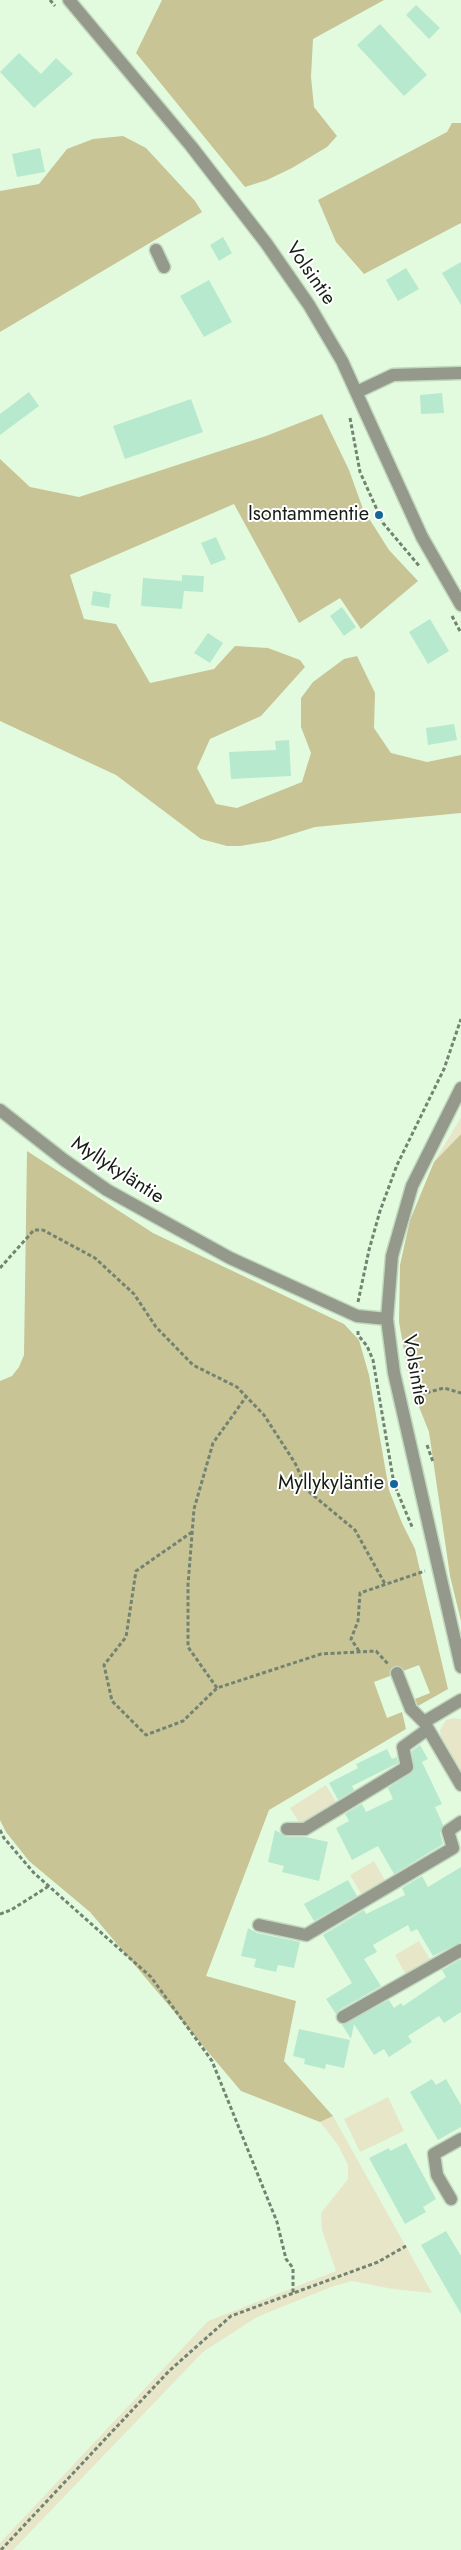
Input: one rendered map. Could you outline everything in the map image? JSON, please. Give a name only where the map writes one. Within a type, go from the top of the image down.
[{"type":"street","name":"Volsintie","points":[[69,0],[191,146],[286,271],[326,331],[357,392],[404,502],[461,605]]},
{"type":"street","points":[[156,250],[164,267]]},
{"type":"street","points":[[357,392],[393,375],[461,373]]},
{"type":"street","name":"Volsintie","points":[[461,1088],[412,1186],[392,1256],[387,1319],[394,1373],[461,1667]]},
{"type":"street","name":"Myllykyläntie","points":[[0,1110],[64,1160],[144,1211],[230,1258],[357,1316],[387,1319]]},
{"type":"street","points":[[397,1673],[411,1709],[426,1726],[461,1784]]},
{"type":"street","points":[[287,1829],[305,1829],[407,1767],[403,1746],[461,1700]]},
{"type":"street","points":[[259,1925],[306,1935],[453,1848],[448,1831],[461,1822]]},
{"type":"street","points":[[343,2017],[461,1950]]},
{"type":"street","points":[[451,2199],[437,2175],[434,2154],[461,2139]]},
{"type":"path","points":[[350,412],[360,472],[383,523],[422,569]]},
{"type":"path","points":[[415,1533],[394,1484],[373,1360],[367,1346],[358,1335],[357,1316],[359,1294],[380,1211],[397,1165],[444,1069],[461,1020]]},
{"type":"path","points":[[0,1268],[34,1230],[43,1230],[95,1258],[134,1294],[156,1327],[193,1365],[237,1387],[264,1415],[295,1463],[308,1491],[355,1530],[385,1584]]},
{"type":"path","points":[[414,1396],[444,1388],[461,1393]]},
{"type":"path","points":[[217,1688],[188,1647],[188,1585],[194,1509],[213,1443],[246,1396]]},
{"type":"path","points":[[192,1532],[136,1571],[126,1637],[104,1665],[112,1701],[146,1735],[183,1721],[217,1688],[321,1654],[376,1650],[397,1673]]},
{"type":"path","points":[[424,1564],[428,1581]]},
{"type":"path","points":[[359,1651],[351,1639],[358,1621],[360,1593],[426,1571]]},
{"type":"path","points":[[0,1830],[34,1873],[151,1977],[212,2061],[277,2222],[286,2260],[293,2268],[293,2293]]},
{"type":"path","points":[[0,1914],[11,1910],[49,1886]]},
{"type":"path","points":[[1,2550],[169,2371],[231,2316],[378,2262],[406,2246]]},
{"type":"shaded area","points":[[162,0],[384,0],[313,39],[311,77],[314,107],[337,136],[327,147],[292,168],[267,180],[245,187],[136,53]]},
{"type":"shaded area","points":[[452,123],[461,123],[461,223],[364,274],[336,242],[318,200],[447,132]]},
{"type":"shaded area","points":[[123,136],[146,148],[195,201],[202,212],[0,332],[0,191],[39,184],[67,149],[93,139]]},
{"type":"shaded area","points":[[322,414],[349,470],[363,509],[389,550],[418,581],[361,629],[340,598],[299,623],[234,504],[70,575],[84,619],[116,624],[150,683],[214,669],[235,646],[268,648],[300,660],[305,667],[261,716],[210,739],[197,768],[216,804],[237,808],[302,782],[311,753],[301,727],[301,698],[313,682],[344,659],[357,656],[375,693],[374,728],[391,753],[427,762],[461,755],[461,813],[315,827],[270,841],[240,846],[227,846],[201,839],[116,775],[0,721],[0,459],[30,487],[79,497],[266,436]]},
{"type":"shaded area","points":[[461,1117],[461,1134],[434,1162],[451,1134]]},
{"type":"shaded area","points":[[461,1134],[461,1621],[450,1576],[429,1432],[410,1384],[399,1322],[400,1265],[410,1220],[434,1162]]},
{"type":"shaded area","points":[[27,1151],[153,1233],[344,1324],[359,1340],[369,1375],[389,1490],[415,1549],[448,1689],[418,1706],[415,1699],[430,1693],[419,1665],[374,1682],[387,1718],[402,1712],[406,1729],[269,1810],[206,1976],[296,2001],[284,2061],[333,2116],[320,2122],[241,2091],[90,1912],[29,1861],[6,1832],[0,1820],[0,1381],[12,1376],[19,1367],[24,1355]]},
{"type":"shaded area","points":[[453,1718],[461,1719],[461,1770],[441,1737],[440,1730],[446,1720]]},
{"type":"shaded area","points":[[326,1785],[336,1802],[300,1824],[290,1808]]},
{"type":"shaded area","points":[[374,1861],[387,1884],[363,1897],[350,1875]]},
{"type":"shaded area","points":[[419,1941],[432,1963],[407,1977],[395,1955]]},
{"type":"shaded area","points":[[388,2097],[404,2131],[360,2152],[344,2119]]},
{"type":"shaded area","points":[[333,2116],[432,2293],[393,2289],[352,2281],[331,2287],[257,2317],[203,2352],[13,2550],[0,2550],[0,2543],[208,2321],[336,2271],[322,2230],[321,2213],[348,2179],[348,2165],[338,2145],[320,2122]]},
{"type":"building","points":[[416,5],[440,28],[429,39],[406,15]]},
{"type":"building","points":[[380,24],[427,75],[404,96],[357,45]]},
{"type":"building","points":[[19,53],[41,74],[56,58],[73,74],[34,108],[0,72]]},
{"type":"building","points":[[40,148],[45,172],[17,177],[12,154]]},
{"type":"building","points":[[223,237],[232,253],[219,261],[210,245]]},
{"type":"building","points":[[461,262],[461,305],[442,273]]},
{"type":"building","points":[[406,268],[419,289],[398,301],[386,280]]},
{"type":"building","points":[[209,280],[232,322],[204,337],[180,296]]},
{"type":"building","points":[[29,392],[39,406],[0,435],[0,414]]},
{"type":"building","points":[[442,393],[444,413],[421,414],[420,395]]},
{"type":"building","points":[[191,399],[203,432],[125,459],[113,426]]},
{"type":"building","points":[[216,537],[226,559],[211,565],[201,543]]},
{"type":"building","points":[[182,575],[204,576],[203,592],[184,591],[182,609],[141,606],[143,578],[182,581]]},
{"type":"building","points":[[93,591],[111,594],[109,608],[91,605]]},
{"type":"building","points":[[342,607],[356,627],[344,636],[330,616]]},
{"type":"building","points":[[430,619],[449,651],[428,664],[409,632]]},
{"type":"building","points":[[208,633],[223,643],[210,663],[194,653]]},
{"type":"building","points":[[454,724],[457,740],[428,745],[426,728]]},
{"type":"building","points":[[289,740],[291,776],[231,779],[229,752],[276,750],[275,741]]},
{"type":"building","points":[[420,1745],[428,1759],[422,1762],[442,1804],[435,1807],[443,1825],[440,1833],[443,1844],[394,1874],[378,1846],[352,1860],[336,1828],[349,1821],[345,1814],[362,1804],[366,1812],[393,1799],[388,1788],[414,1771],[412,1751]]},
{"type":"building","points":[[387,1749],[392,1759],[397,1757],[398,1763],[352,1786],[354,1790],[338,1800],[329,1783],[358,1768],[356,1764]]},
{"type":"building","points":[[275,1830],[287,1837],[306,1837],[328,1842],[319,1881],[282,1872],[284,1866],[268,1862]]},
{"type":"building","points":[[461,1867],[461,1942],[433,1956],[417,1929],[411,1932],[408,1925],[373,1945],[377,1952],[364,1959],[381,1986],[339,2010],[336,2014],[326,1999],[352,1983],[323,1935],[364,1910],[366,1914],[405,1895],[402,1888],[422,1876],[428,1887]]},
{"type":"building","points":[[348,1880],[357,1896],[314,1921],[304,1904]]},
{"type":"building","points":[[248,1928],[257,1933],[300,1942],[294,1968],[278,1965],[276,1972],[254,1967],[256,1959],[241,1956]]},
{"type":"building","points":[[461,1959],[461,2012],[444,2023],[439,2016],[408,2036],[412,2042],[389,2057],[384,2049],[374,2055],[354,2024],[351,2039],[342,2025],[389,2000],[394,2008],[401,2003],[403,2006],[446,1977],[442,1970]]},
{"type":"building","points":[[299,2029],[350,2040],[344,2068],[326,2064],[325,2069],[304,2064],[305,2059],[293,2056]]},
{"type":"building","points":[[432,2079],[436,2085],[446,2079],[461,2105],[461,2127],[438,2140],[410,2092]]},
{"type":"building","points":[[406,2143],[436,2199],[423,2207],[426,2212],[405,2224],[369,2158],[389,2148],[390,2151]]},
{"type":"building","points":[[446,2231],[461,2256],[461,2314],[421,2245]]},
{"type":"place","name":"Isontammentie","points":[[379,515]]},
{"type":"place","name":"Myllykyläntie","points":[[394,1484]]}]
